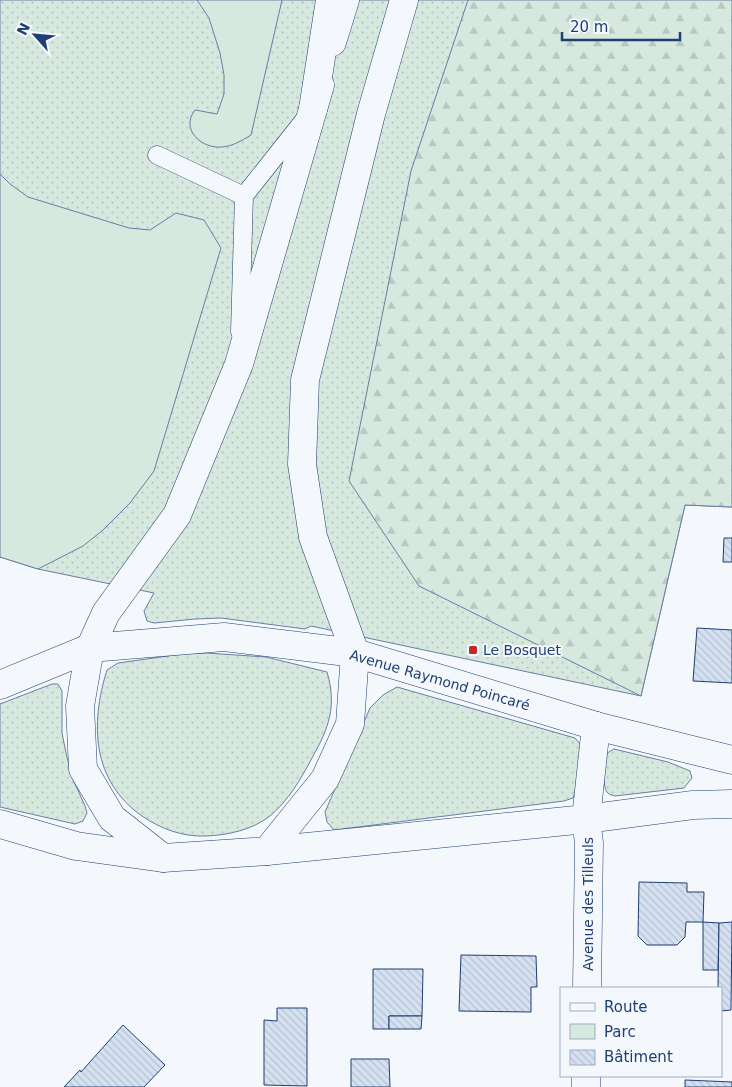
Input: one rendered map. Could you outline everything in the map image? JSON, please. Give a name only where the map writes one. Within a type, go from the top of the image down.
[{"type":"main road","points":[[312,109],[330,0]]},
{"type":"main road","points":[[163,858],[112,818],[83,769],[80,706],[90,648],[106,613],[177,515],[239,364],[345,0]]},
{"type":"main road","points":[[267,851],[325,780],[350,724],[355,653],[313,537],[302,464],[304,380],[371,114],[404,0]]},
{"type":"main road","name":"Avenue Raymond Poincaré","points":[[0,685],[90,648],[224,637],[355,653],[596,726],[732,760]]},
{"type":"main road","name":"Avenue des Tilleuls","points":[[587,987],[590,843],[586,819],[596,726]]},
{"type":"main road","points":[[0,824],[76,846],[163,858],[267,851],[586,819],[693,805],[732,804]]},
{"type":"lane","points":[[239,364],[244,196],[312,109]]},
{"type":"lane","points":[[157,154],[244,196]]},
{"type":"green space","points":[[0,0],[732,0],[732,507],[685,505],[641,696],[311,626],[305,629],[221,618],[154,623],[147,621],[144,611],[154,593],[38,569],[0,557]]},
{"type":"green space","points":[[197,0],[282,0],[251,135],[237,143],[222,147],[207,145],[200,141],[191,131],[191,117],[195,110],[217,114],[224,94],[224,75],[220,53],[209,18]]},
{"type":"green space","points":[[468,0],[732,0],[732,507],[685,505],[641,696],[419,586],[349,481],[411,171]]},
{"type":"green space","points":[[0,174],[28,197],[129,228],[150,230],[176,213],[204,220],[221,248],[154,471],[130,503],[103,530],[83,546],[38,569],[0,557]]},
{"type":"green space","points":[[206,653],[266,657],[327,672],[330,684],[331,706],[327,727],[318,747],[294,789],[277,810],[256,825],[240,831],[197,836],[181,834],[157,825],[125,802],[113,786],[104,769],[97,731],[98,711],[107,670],[118,663],[182,654]]},
{"type":"green space","points":[[52,684],[58,684],[62,691],[62,733],[66,753],[72,777],[87,813],[83,821],[75,824],[0,807],[0,704]]},
{"type":"green space","points":[[397,687],[575,738],[581,745],[573,798],[564,801],[334,830],[327,822],[325,812],[370,708],[383,695]]},
{"type":"green space","points":[[614,749],[668,762],[690,771],[692,778],[684,788],[610,795],[605,786],[604,768],[607,754]]},
{"type":"building","points":[[724,538],[732,538],[732,562],[723,562]]},
{"type":"building","points":[[697,628],[732,630],[732,683],[693,681]]},
{"type":"building","points":[[639,882],[687,883],[687,892],[704,892],[703,922],[686,922],[685,937],[677,945],[647,945],[638,936]]},
{"type":"building","points":[[703,922],[719,923],[718,970],[703,970]]},
{"type":"building","points":[[732,922],[731,1010],[722,1011],[722,987],[718,987],[719,923]]},
{"type":"building","points":[[461,955],[536,956],[537,987],[531,987],[531,1012],[459,1011]]},
{"type":"building","points":[[373,969],[423,969],[422,1016],[389,1016],[389,1029],[373,1029]]},
{"type":"building","points":[[277,1008],[307,1008],[307,1086],[264,1085],[264,1020],[277,1021]]},
{"type":"building","points":[[389,1016],[422,1016],[421,1029],[389,1029]]},
{"type":"building","points":[[123,1025],[165,1065],[144,1087],[64,1087],[80,1070],[81,1072]]},
{"type":"building","points":[[351,1059],[389,1059],[390,1087],[351,1087]]},
{"type":"building","points":[[685,1080],[732,1082],[732,1087],[685,1087]]},
{"type":"place","name":"Le Bosquet","points":[[473,650]]}]
